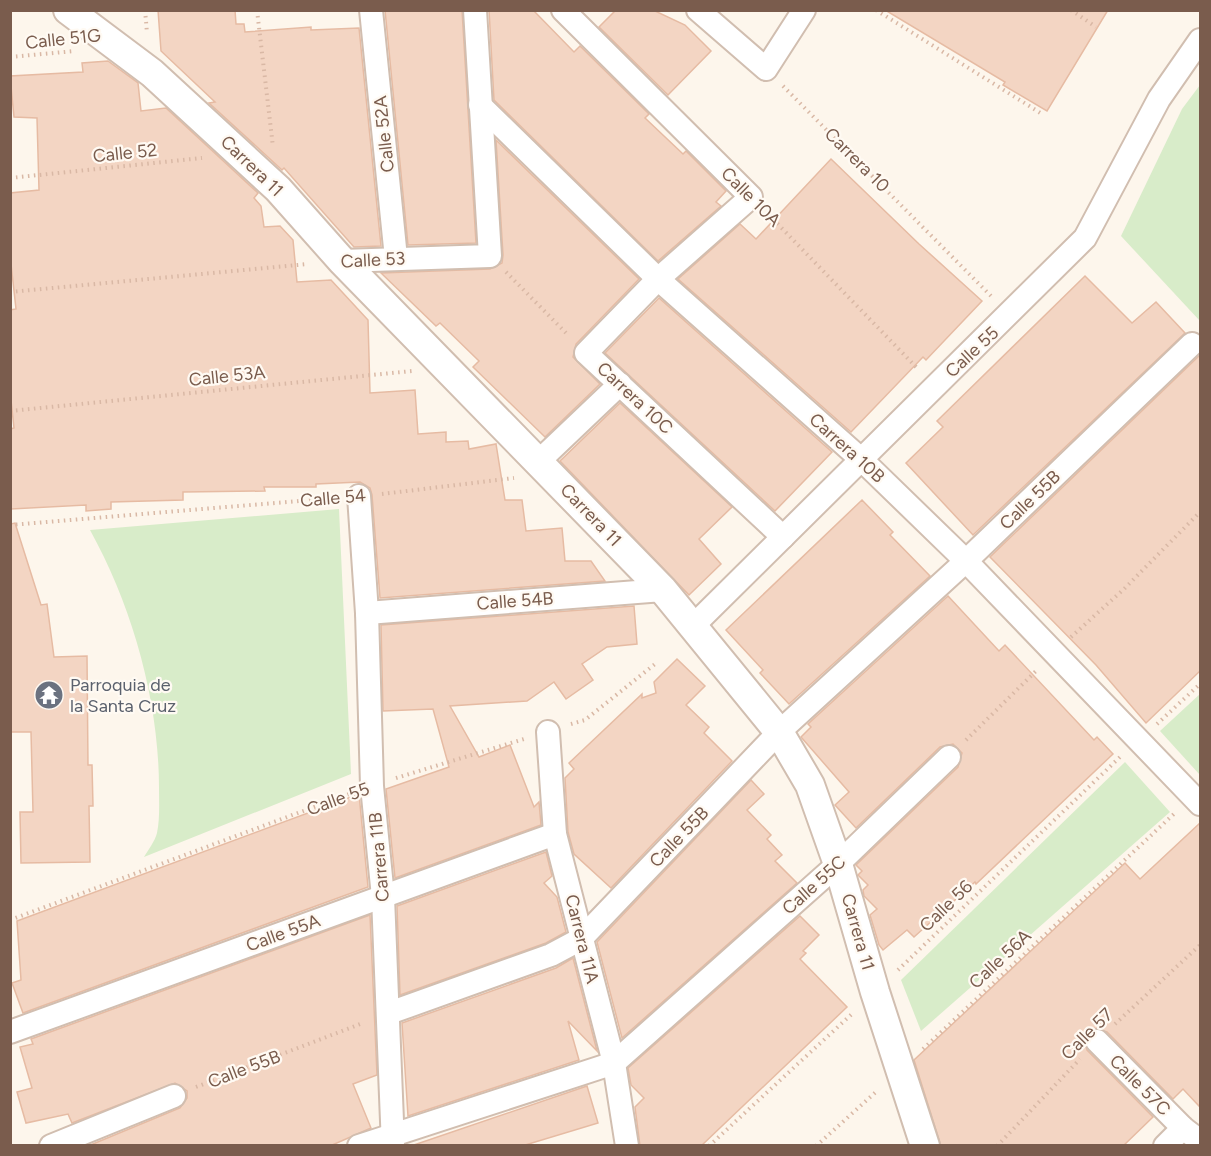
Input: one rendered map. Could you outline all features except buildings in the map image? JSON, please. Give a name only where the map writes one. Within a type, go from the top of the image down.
[{"type":"street","name":"Carrera 11","points":[[68,10],[152,73],[278,189],[342,261],[445,368],[539,460],[663,590],[779,732],[810,784],[838,864],[875,992],[925,1146]]},
{"type":"street","name":"Calle 52A","points":[[371,10],[396,258]]},
{"type":"street","points":[[475,10],[490,256]]},
{"type":"street","name":"Calle 10A","points":[[563,10],[751,197]]},
{"type":"street","points":[[698,10],[766,69],[804,10]]},
{"type":"street","name":"Calle 55","points":[[693,626],[1011,315],[1085,238],[1159,99],[1200,40]]},
{"type":"street","name":"Carrera 10B","points":[[480,105],[658,279],[863,460],[966,561],[1197,800]]},
{"type":"street","points":[[586,353],[658,279],[751,197]]},
{"type":"street","name":"Calle 53","points":[[342,261],[490,256]]},
{"type":"street","name":"Calle 55B","points":[[389,1013],[551,955],[581,939],[779,732],[966,561],[1192,344]]},
{"type":"street","name":"Carrera 10C","points":[[586,353],[783,537]]},
{"type":"street","points":[[539,460],[620,384]]},
{"type":"street","name":"Carrera 11B","points":[[359,496],[367,613],[372,786],[383,897],[393,1139]]},
{"type":"street","name":"Calle 54B","points":[[367,613],[663,590]]},
{"type":"street","name":"Carrera 11A","points":[[548,732],[555,834],[614,1063],[627,1146]]},
{"type":"street","name":"Calle 55C","points":[[358,1146],[393,1139],[614,1063],[838,864],[949,757]]},
{"type":"street","name":"Calle 55A","points":[[10,1032],[555,834]]},
{"type":"street","name":"Calle 57C","points":[[1097,1041],[1192,1135],[1165,1146]]},
{"type":"street","points":[[51,1146],[174,1096]]},
{"type":"path","points":[[257,10],[278,189]]},
{"type":"path","points":[[876,10],[1042,114]]},
{"type":"path","points":[[1071,10],[1096,27]]},
{"type":"path","name":"Calle 51G","points":[[10,57],[118,47]]},
{"type":"path","name":"Carrera 10","points":[[766,69],[1011,315]]},
{"type":"path","name":"Calle 52","points":[[10,178],[242,154]]},
{"type":"path","name":"Calle 10A","points":[[751,197],[935,387]]},
{"type":"path","name":"Carrera 10C","points":[[490,256],[586,353]]},
{"type":"path","name":"Calle 53","points":[[10,292],[342,261]]},
{"type":"path","name":"Calle 53A","points":[[10,411],[445,368]]},
{"type":"path","name":"Calle 54","points":[[10,525],[359,496],[512,480],[539,460]]},
{"type":"path","points":[[949,757],[1054,652],[1125,588],[1200,512]]},
{"type":"path","name":"Calle 55","points":[[10,920],[372,786],[585,720],[655,664]]},
{"type":"path","name":"Calle 56","points":[[709,1146],[1200,684]]},
{"type":"path","name":"Calle 56A","points":[[816,1146],[1197,800]]},
{"type":"path","name":"Calle 57","points":[[997,1146],[1097,1041],[1200,945]]},
{"type":"path","name":"Calle 55B","points":[[174,1096],[389,1013]]},
{"type":"green space","points":[[1200,85],[1200,321],[1121,236],[1182,109]]},
{"type":"green space","points":[[339,509],[351,774],[144,857],[156,836],[159,822],[158,755],[154,721],[140,654],[130,622],[105,559],[90,530]]},
{"type":"green space","points":[[1200,694],[1200,775],[1160,731]]},
{"type":"green space","points":[[1125,762],[1170,812],[921,1031],[901,980]]},
{"type":"place","name":"Parroquia de la Santa Cruz","points":[[49,695]]}]
